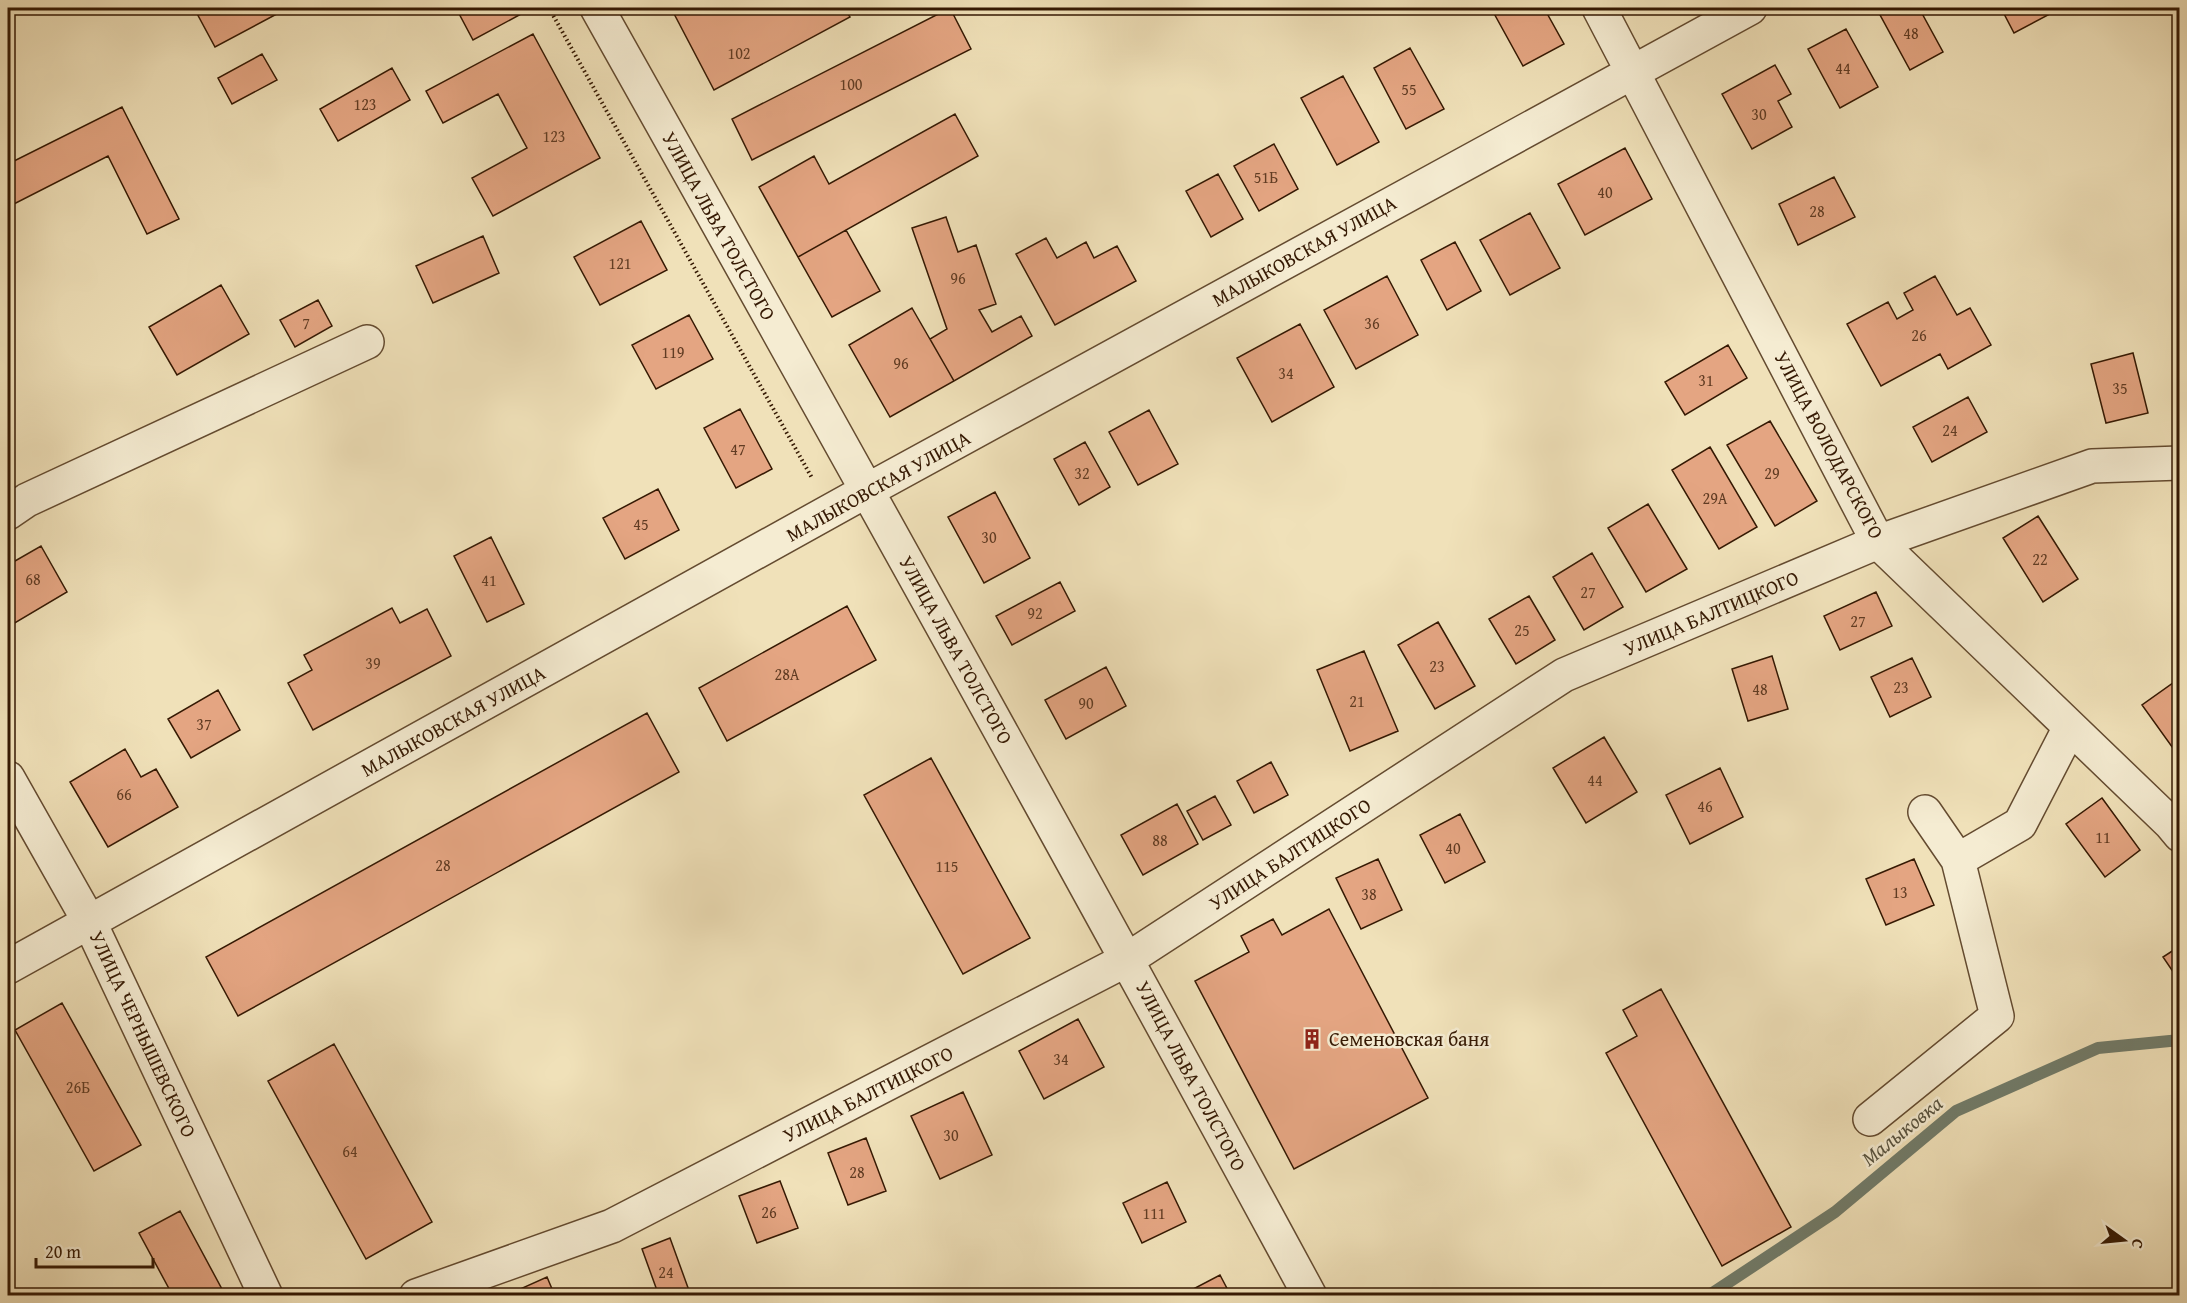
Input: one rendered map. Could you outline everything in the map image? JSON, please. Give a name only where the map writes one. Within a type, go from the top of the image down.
[{"type":"street","name":"УЛИЦА ЛЬВА ТОЛСТОГО","points":[[597,8],[1128,959],[1310,1296]]},
{"type":"street","name":"УЛИЦА ВОЛОДАРСКОГО","points":[[1599,8],[1634,70],[1878,542],[2180,835]]},
{"type":"street","name":"МАЛЫКОВСКАЯ УЛИЦА","points":[[8,967],[868,490],[1750,8]]},
{"type":"street","points":[[8,513],[27,500],[367,342]]},
{"type":"street","name":"УЛИЦА БАЛТИЦКОГО","points":[[416,1296],[612,1226],[1128,959],[1564,675],[1878,542],[2092,466],[2180,463]]},
{"type":"street","points":[[1958,860],[2020,824],[2070,727]]},
{"type":"street","name":"УЛИЦА ЧЕРНЫШЕВСКОГО","points":[[8,778],[90,923],[266,1296]]},
{"type":"street","points":[[1870,1119],[1997,1016],[1958,860],[1925,812]]},
{"type":"path","points":[[549,8],[830,512]]},
{"type":"building","points":[[194,8],[288,8],[215,47]]},
{"type":"building","points":[[456,8],[520,8],[523,13],[473,40]]},
{"type":"building","points":[[671,8],[773,8],[776,13],[787,8],[844,8],[850,17],[714,90]]},
{"type":"building","points":[[950,8],[971,49],[752,160],[732,119]]},
{"type":"building","points":[[1491,8],[1544,8],[1564,44],[1523,66]]},
{"type":"building","points":[[1890,8],[1919,8],[1943,52],[1910,70],[1879,13]]},
{"type":"building","points":[[2001,8],[2044,8],[2048,15],[2014,33]]},
{"type":"building","points":[[1846,29],[1878,87],[1840,108],[1808,49]]},
{"type":"building","points":[[533,34],[600,158],[493,216],[472,178],[527,148],[498,94],[443,123],[426,91]]},
{"type":"building","points":[[1410,48],[1444,109],[1406,129],[1374,68]]},
{"type":"building","points":[[262,54],[277,80],[232,104],[218,78]]},
{"type":"building","points":[[1775,65],[1791,94],[1778,101],[1792,127],[1752,149],[1722,94]]},
{"type":"building","points":[[392,68],[410,100],[338,141],[320,109]]},
{"type":"building","points":[[1343,76],[1379,142],[1337,165],[1301,98]]},
{"type":"building","points":[[122,107],[179,219],[147,234],[108,156],[8,207],[8,164]]},
{"type":"building","points":[[955,114],[978,156],[798,257],[759,187],[814,156],[829,184]]},
{"type":"building","points":[[1274,144],[1298,189],[1259,211],[1234,166]]},
{"type":"building","points":[[1625,148],[1652,199],[1585,235],[1558,184]]},
{"type":"building","points":[[1218,174],[1243,219],[1211,237],[1186,191]]},
{"type":"building","points":[[1834,177],[1855,217],[1798,245],[1779,204]]},
{"type":"building","points":[[1530,213],[1560,268],[1510,295],[1480,240]]},
{"type":"building","points":[[946,217],[958,252],[976,245],[996,304],[979,310],[992,332],[1021,316],[1032,336],[954,381],[930,339],[947,329],[912,228]]},
{"type":"building","points":[[641,221],[667,270],[600,305],[574,257]]},
{"type":"building","points":[[846,230],[880,291],[832,317],[798,257]]},
{"type":"building","points":[[483,236],[499,273],[433,303],[416,266]]},
{"type":"building","points":[[1046,238],[1057,258],[1086,242],[1094,258],[1117,246],[1136,281],[1055,325],[1016,254]]},
{"type":"building","points":[[1455,242],[1481,291],[1447,310],[1421,260]]},
{"type":"building","points":[[1387,276],[1418,335],[1356,369],[1324,310]]},
{"type":"building","points":[[1935,276],[1957,315],[1970,308],[1991,345],[1948,369],[1940,354],[1881,386],[1847,324],[1888,302],[1897,319],[1913,310],[1904,293]]},
{"type":"building","points":[[221,285],[249,334],[177,375],[149,327]]},
{"type":"building","points":[[318,300],[332,326],[295,347],[280,320]]},
{"type":"building","points":[[912,308],[954,381],[890,417],[849,345]]},
{"type":"building","points":[[689,315],[713,359],[656,389],[632,345]]},
{"type":"building","points":[[1300,324],[1334,387],[1272,422],[1237,358]]},
{"type":"building","points":[[1728,345],[1747,378],[1685,415],[1665,382]]},
{"type":"building","points":[[2133,353],[2148,413],[2106,423],[2091,364]]},
{"type":"building","points":[[1968,397],[1987,432],[1932,462],[1913,427]]},
{"type":"building","points":[[740,409],[772,469],[736,488],[704,428]]},
{"type":"building","points":[[1149,410],[1178,464],[1138,485],[1109,432]]},
{"type":"building","points":[[1770,421],[1817,501],[1775,526],[1727,445]]},
{"type":"building","points":[[1085,442],[1110,487],[1079,505],[1054,459]]},
{"type":"building","points":[[1710,447],[1757,527],[1719,549],[1672,470]]},
{"type":"building","points":[[658,489],[679,530],[625,559],[603,518]]},
{"type":"building","points":[[995,492],[1030,558],[984,583],[948,517]]},
{"type":"building","points":[[1648,504],[1687,569],[1646,592],[1608,528]]},
{"type":"building","points":[[2038,516],[2078,579],[2043,602],[2003,538]]},
{"type":"building","points":[[491,537],[524,604],[487,622],[454,556]]},
{"type":"building","points":[[41,546],[67,592],[8,627],[8,565]]},
{"type":"building","points":[[1592,553],[1623,607],[1584,630],[1553,577]]},
{"type":"building","points":[[1060,582],[1075,611],[1012,645],[996,616]]},
{"type":"building","points":[[1876,592],[1892,626],[1840,650],[1824,616]]},
{"type":"building","points":[[1529,596],[1555,640],[1516,664],[1489,619]]},
{"type":"building","points":[[847,606],[876,660],[727,741],[699,688]]},
{"type":"building","points":[[392,608],[400,623],[427,609],[451,656],[313,730],[288,683],[312,670],[304,655]]},
{"type":"building","points":[[1438,622],[1475,686],[1435,709],[1398,645]]},
{"type":"building","points":[[1364,651],[1398,731],[1350,751],[1317,670]]},
{"type":"building","points":[[1772,656],[1788,709],[1748,721],[1732,669]]},
{"type":"building","points":[[1912,658],[1931,697],[1890,717],[1871,677]]},
{"type":"building","points":[[1106,667],[1126,706],[1066,739],[1045,700]]},
{"type":"building","points":[[2180,678],[2180,748],[2175,751],[2142,705]]},
{"type":"building","points":[[218,690],[240,730],[191,758],[168,719]]},
{"type":"building","points":[[647,713],[679,772],[238,1016],[206,957]]},
{"type":"building","points":[[1604,737],[1637,792],[1586,823],[1553,768]]},
{"type":"building","points":[[125,749],[141,777],[156,769],[178,807],[108,847],[70,782]]},
{"type":"building","points":[[931,758],[1030,938],[963,974],[864,795]]},
{"type":"building","points":[[1271,762],[1288,795],[1254,813],[1237,781]]},
{"type":"building","points":[[1720,768],[1743,817],[1690,844],[1666,795]]},
{"type":"building","points":[[1215,796],[1231,825],[1203,840],[1187,811]]},
{"type":"building","points":[[2102,798],[2140,850],[2105,877],[2066,824]]},
{"type":"building","points":[[1177,804],[1198,844],[1143,875],[1121,835]]},
{"type":"building","points":[[1460,814],[1485,862],[1445,883],[1420,835]]},
{"type":"building","points":[[1378,859],[1402,910],[1361,929],[1336,878]]},
{"type":"building","points":[[1914,859],[1934,905],[1886,925],[1866,879]]},
{"type":"building","name":"Семеновская баня","points":[[1329,909],[1428,1098],[1294,1169],[1195,981],[1249,952],[1241,936],[1273,919],[1282,935]]},
{"type":"building","points":[[2180,946],[2180,982],[2163,957]]},
{"type":"building","points":[[1661,989],[1791,1227],[1722,1266],[1606,1053],[1637,1036],[1623,1010]]},
{"type":"building","points":[[62,1003],[141,1145],[94,1171],[15,1030]]},
{"type":"building","points":[[1078,1019],[1104,1067],[1044,1099],[1019,1051]]},
{"type":"building","points":[[334,1044],[432,1222],[366,1259],[268,1081]]},
{"type":"building","points":[[963,1092],[992,1155],[940,1179],[911,1116]]},
{"type":"building","points":[[866,1138],[886,1191],[848,1205],[828,1153]]},
{"type":"building","points":[[780,1181],[798,1228],[757,1243],[739,1196]]},
{"type":"building","points":[[1167,1182],[1186,1222],[1142,1243],[1123,1203]]},
{"type":"building","points":[[180,1211],[223,1291],[215,1296],[173,1296],[139,1233]]},
{"type":"building","points":[[670,1238],[691,1296],[659,1296],[642,1249]]},
{"type":"building","points":[[1220,1275],[1231,1296],[1180,1296]]},
{"type":"building","points":[[547,1277],[555,1296],[507,1296],[507,1295]]},
{"type":"waterway","name":"Малыковка","points":[[1708,1296],[1835,1212],[1956,1111],[2098,1048],[2180,1040]]},
{"type":"place","name":"Семеновская баня","points":[[1312,1039]]}]
